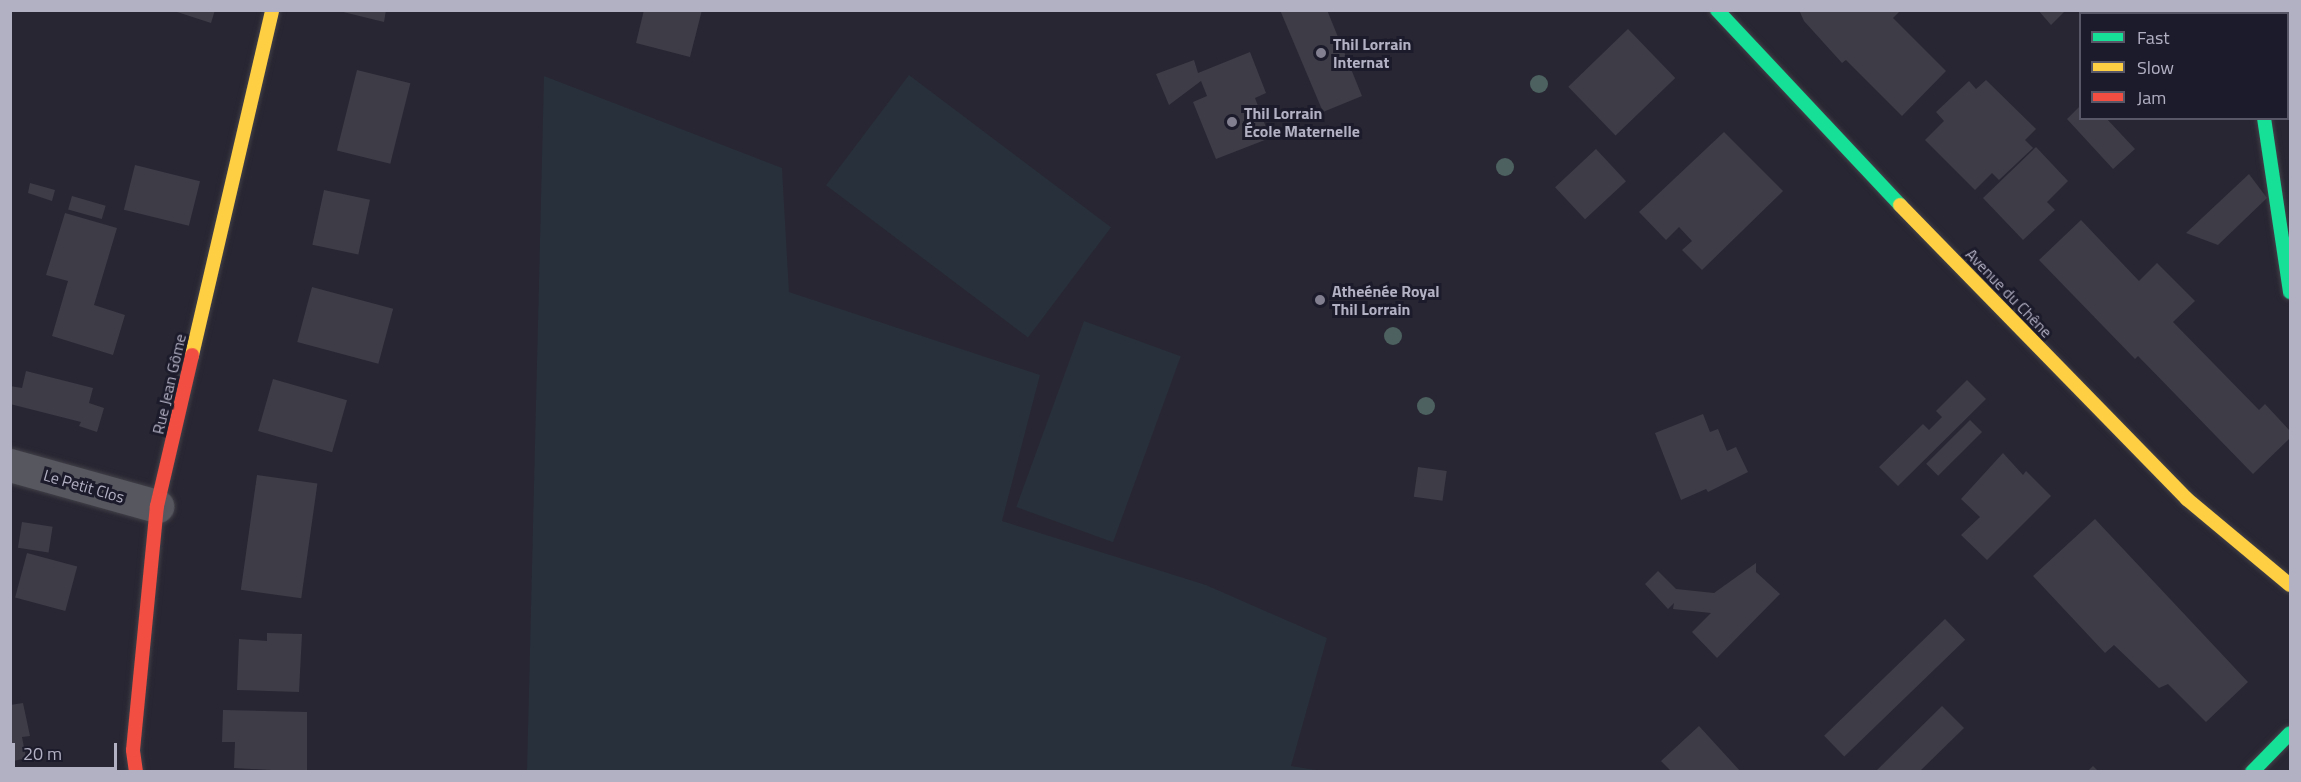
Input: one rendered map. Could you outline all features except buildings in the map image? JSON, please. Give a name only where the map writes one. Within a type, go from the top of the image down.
[{"type":"street","name":"Rue Jean Gôme","points":[[136,771],[133,750],[157,506],[272,10]]},
{"type":"street","name":"Avenue du Chêne","points":[[1717,10],[1882,187],[2187,499],[2290,585]]},
{"type":"street","points":[[2264,120],[2290,292]]},
{"type":"street","name":"Le Petit Clos","points":[[10,465],[157,506]]},
{"type":"street","points":[[2254,770],[2290,733]]},
{"type":"shaded area","points":[[909,75],[1111,227],[1028,337],[826,185]]},
{"type":"shaded area","points":[[544,76],[782,168],[789,292],[1040,375],[1002,521],[1206,585],[1327,638],[1291,766],[1321,771],[527,771]]},
{"type":"shaded area","points":[[1084,321],[1181,356],[1113,542],[1016,507]]},
{"type":"traffic: fast","points":[[1717,10],[1900,205]]},
{"type":"traffic: fast","points":[[2264,120],[2290,292]]},
{"type":"traffic: fast","points":[[2252,772],[2290,733]]},
{"type":"traffic: slow","points":[[192,355],[272,10]]},
{"type":"traffic: slow","points":[[1900,205],[2187,499],[2290,585]]},
{"type":"traffic: jam","points":[[136,772],[133,750],[157,506],[192,355]]},
{"type":"place","name":"Thil Lorrain Internat","points":[[1321,53]]},
{"type":"place","name":"Thil Lorrain École Maternelle","points":[[1232,122]]},
{"type":"place","name":"Atheénée Royal Thil Lorrain","points":[[1320,300]]}]
